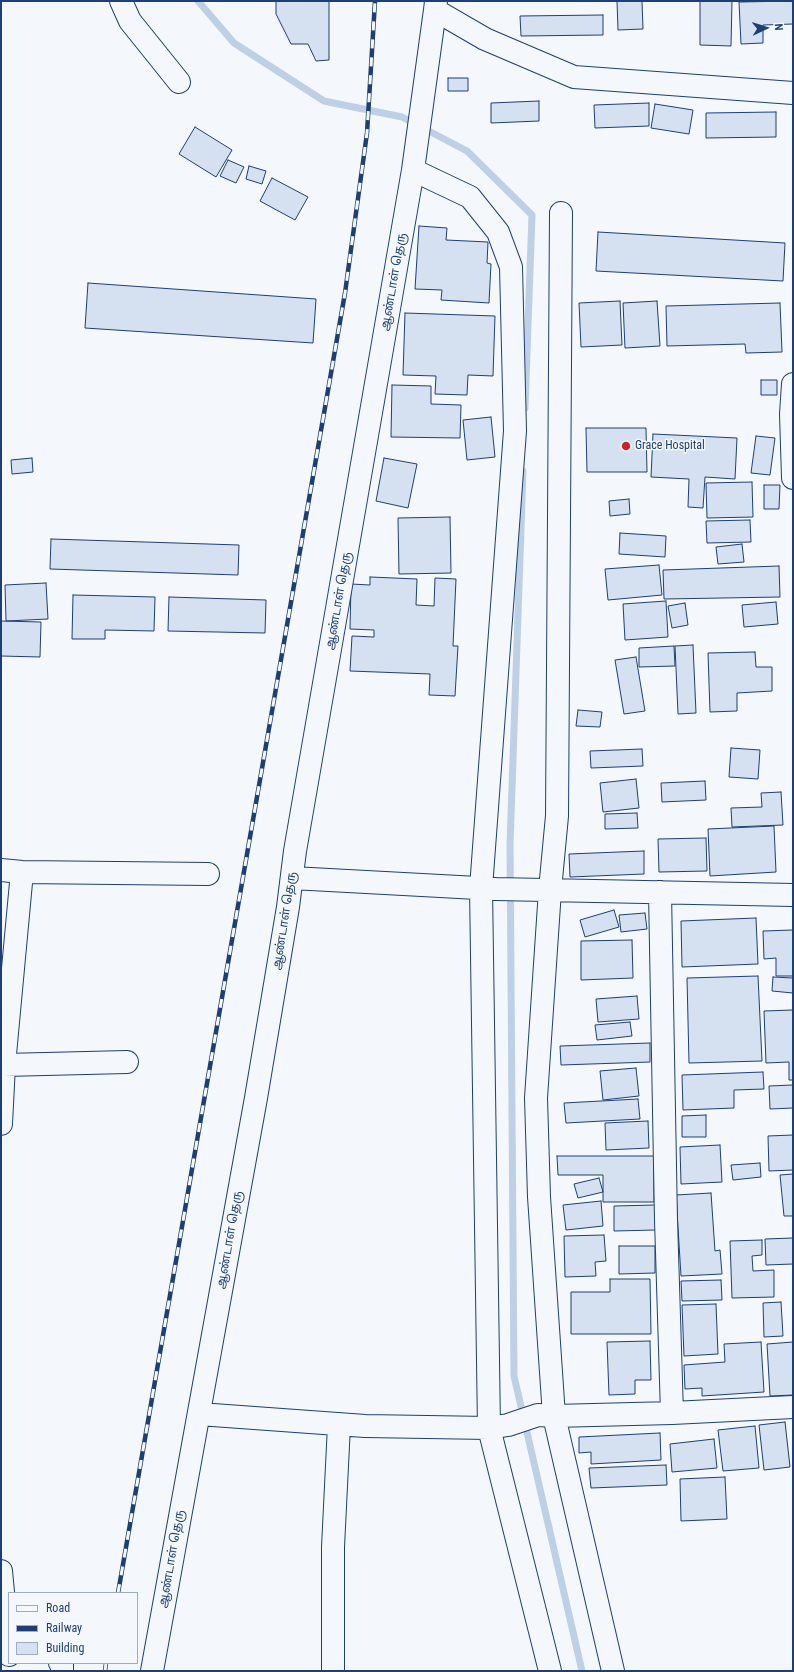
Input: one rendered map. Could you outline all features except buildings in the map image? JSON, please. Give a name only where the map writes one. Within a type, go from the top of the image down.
[{"type":"street","points":[[121,1],[130,21],[179,82]]},
{"type":"street","points":[[436,6],[485,39],[574,77],[793,94]]},
{"type":"street","name":"ஆண்டாள் தெரு","points":[[152,1671],[256,1098],[292,878],[295,851],[413,170],[436,6]]},
{"type":"street","points":[[413,170],[470,197],[498,232],[511,267],[515,431],[489,889],[498,1426],[550,1671]]},
{"type":"street","points":[[561,213],[557,816],[550,890],[536,1098],[538,1197],[546,1416],[613,1671]]},
{"type":"street","points":[[793,384],[793,478]]},
{"type":"street","points":[[1,870],[22,872],[208,874]]},
{"type":"street","points":[[1,1124],[4,1064],[22,872]]},
{"type":"street","points":[[292,878],[489,889],[793,895]]},
{"type":"street","points":[[660,892],[666,1212],[672,1413]]},
{"type":"street","points":[[4,1064],[127,1062]]},
{"type":"street","points":[[199,1414],[339,1425],[498,1426],[546,1416],[672,1413],[793,1407]]},
{"type":"street","points":[[333,1671],[332,1547],[339,1425]]},
{"type":"street","points":[[1,1571],[8,1644]]},
{"type":"waterway","points":[[198,1],[234,43],[324,101],[402,117],[467,151],[532,215],[525,408]]},
{"type":"waterway","points":[[523,471],[510,845],[514,1376],[582,1671]]},
{"type":"railway","points":[[118,1592],[345,293],[367,133],[375,1]]},
{"type":"railway","points":[[105,1671],[106,1664]]},
{"type":"place","name":"Grace Hospital","points":[[626,446]]}]
